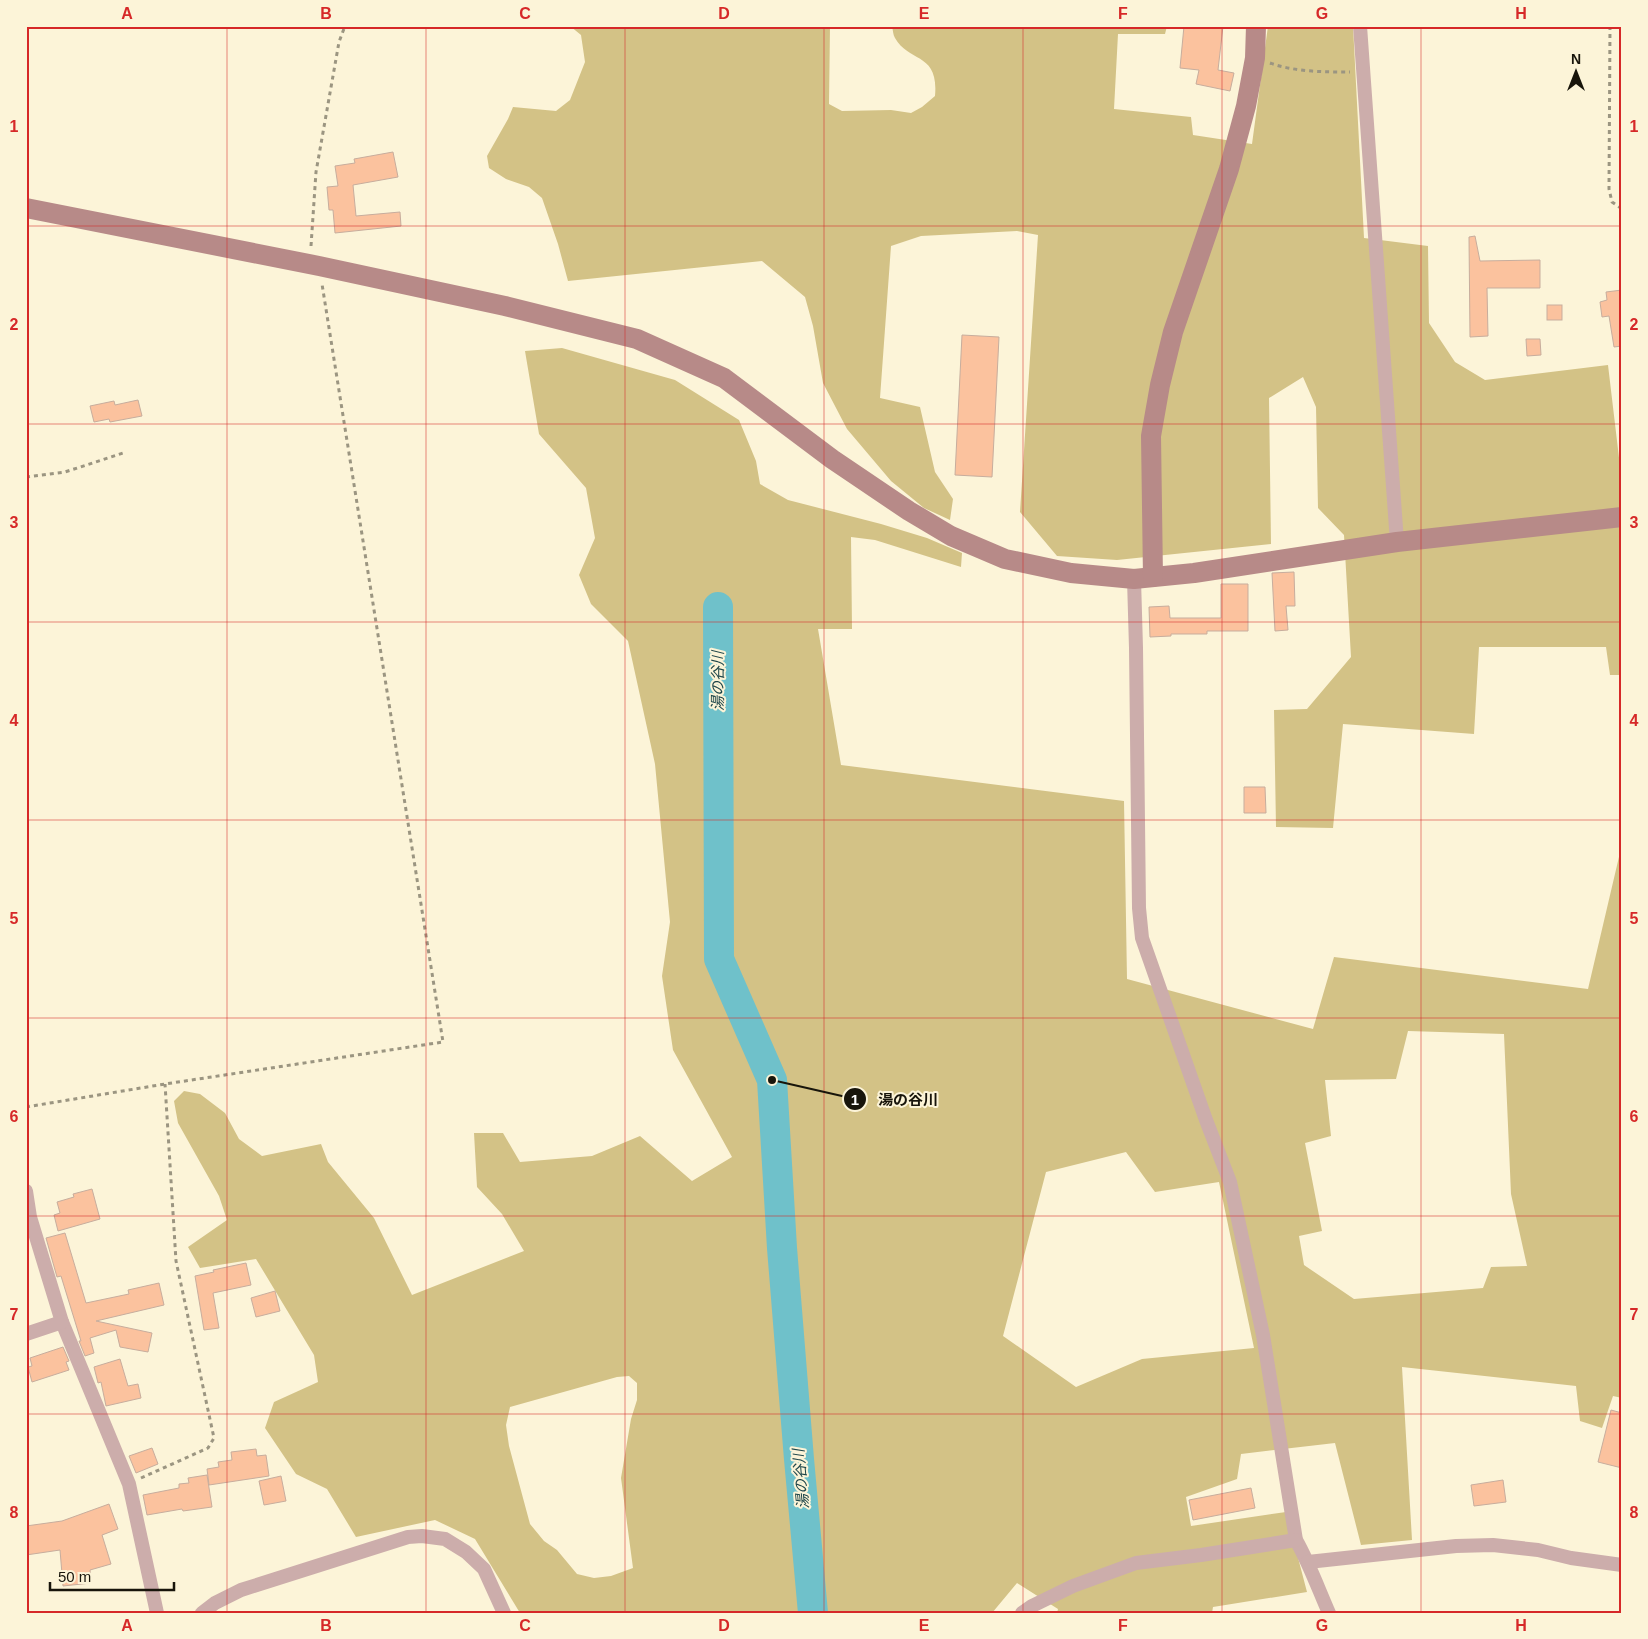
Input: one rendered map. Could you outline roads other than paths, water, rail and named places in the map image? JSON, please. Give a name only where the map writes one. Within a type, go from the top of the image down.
[{"type":"street","points":[[1256,26],[1255,58],[1246,106],[1229,169],[1173,332],[1160,385],[1151,436],[1143,578],[1136,648],[1139,908],[1142,938],[1206,1120],[1230,1182],[1263,1335],[1296,1540],[1308,1562],[1316,1585],[1330,1613]]},
{"type":"street","points":[[1360,26],[1396,542]]},
{"type":"street","points":[[26,208],[314,265],[505,306],[637,339],[724,378],[832,459],[909,511],[952,536],[1005,559],[1071,573],[1143,578],[1194,573],[1396,542],[1622,517]]},
{"type":"street","points":[[26,1192],[30,1218],[62,1322],[129,1484],[157,1613]]},
{"type":"street","points":[[26,1334],[62,1322]]},
{"type":"street","points":[[202,1613],[215,1603],[241,1590],[408,1537],[422,1536],[445,1539],[466,1552],[484,1569],[504,1613]]},
{"type":"street","points":[[1022,1613],[1032,1606],[1073,1586],[1136,1563],[1296,1540]]},
{"type":"street","points":[[1308,1562],[1456,1546],[1494,1545],[1538,1550],[1572,1558],[1622,1565]]},
{"type":"waterway","name":"湯の谷川","points":[[718,607],[719,959],[772,1080],[782,1248],[813,1613]]},
{"type":"place","name":"湯の谷川","points":[[772,1080]]}]
